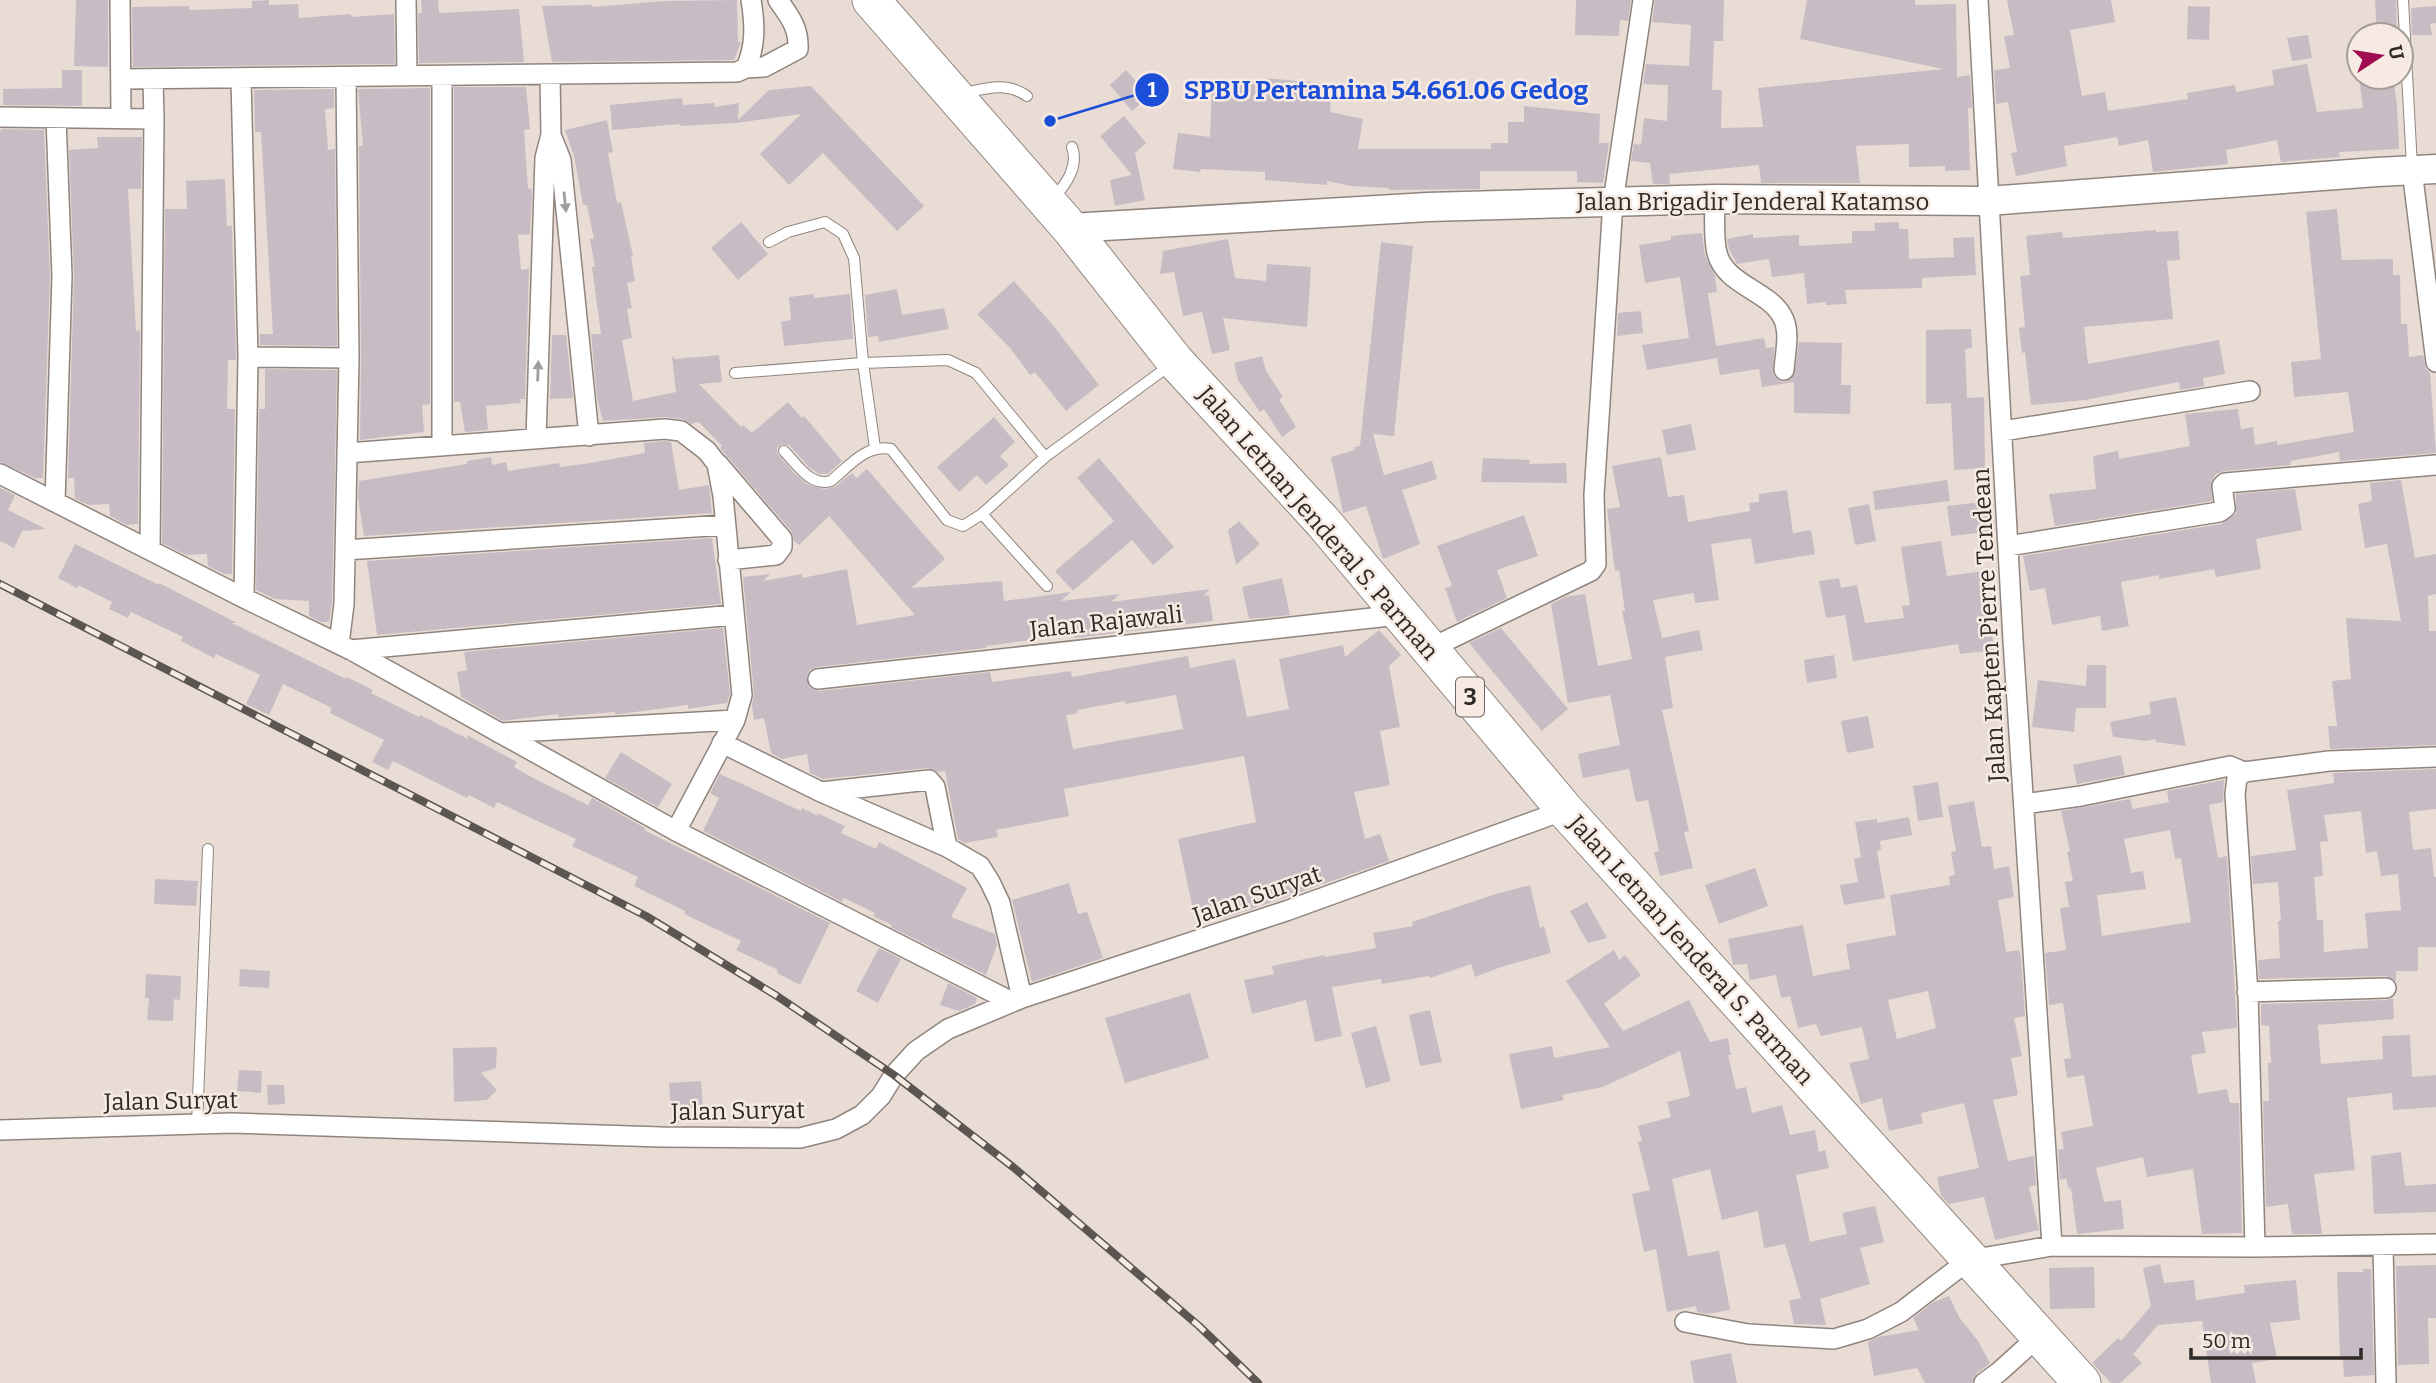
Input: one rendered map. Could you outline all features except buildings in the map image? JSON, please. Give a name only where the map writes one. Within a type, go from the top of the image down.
[{"type":"highway","name":"Jalan Letnan Jenderal S. Parman","points":[[871,0],[1060,216],[1175,361],[1323,522],[1565,810],[2082,1383]]},
{"type":"street","points":[[120,0],[121,117]]},
{"type":"street","points":[[406,0],[407,75]]},
{"type":"street","points":[[746,68],[753,53],[755,25],[751,0]]},
{"type":"street","points":[[121,79],[737,72],[746,68],[764,67],[798,49],[795,25],[778,0]]},
{"type":"street","points":[[1429,649],[1593,569],[1597,558],[1594,495],[1613,202],[1643,0]]},
{"type":"street","name":"Jalan Kapten Pierre Tendean","points":[[1978,0],[2013,640],[2052,1246]]},
{"type":"street","points":[[442,76],[442,446]]},
{"type":"street","points":[[536,439],[545,158],[551,135],[550,76]]},
{"type":"street","points":[[345,647],[349,358],[346,77]]},
{"type":"street","points":[[241,79],[248,357],[244,598]]},
{"type":"street","points":[[150,550],[153,80]]},
{"type":"street","points":[[0,117],[154,119]]},
{"type":"street","points":[[55,502],[62,276],[56,118]]},
{"type":"street","points":[[551,135],[561,160],[589,436]]},
{"type":"street","points":[[2424,170],[2436,362]]},
{"type":"street","name":"Jalan Brigadir Jenderal Katamso","points":[[1060,216],[1715,199],[1988,201],[2424,170]]},
{"type":"street","points":[[1715,199],[1717,254],[1724,267],[1783,317],[1786,332],[1784,369]]},
{"type":"street","points":[[248,357],[349,358]]},
{"type":"street","points":[[2003,431],[2250,391]]},
{"type":"street","points":[[347,453],[665,429],[681,431],[696,440],[782,539],[782,547],[776,555],[729,560]]},
{"type":"street","points":[[676,831],[735,720],[742,695],[723,496],[717,464]]},
{"type":"street","points":[[2008,546],[2219,512],[2225,508],[2222,486],[2225,483],[2436,465]]},
{"type":"street","points":[[0,474],[345,647],[676,831],[1017,1000]]},
{"type":"street","points":[[345,550],[725,525]]},
{"type":"street","points":[[345,647],[734,615]]},
{"type":"street","name":"Jalan Rajawali","points":[[818,679],[1399,615]]},
{"type":"street","points":[[499,733],[735,720]]},
{"type":"street","points":[[722,743],[821,792],[947,847],[980,866],[1000,903],[1017,1000]]},
{"type":"street","points":[[2024,804],[2081,796],[2230,766],[2244,772],[2329,761],[2436,757]]},
{"type":"street","points":[[2244,772],[2237,778],[2235,785],[2248,992],[2255,1247]]},
{"type":"street","points":[[821,792],[929,780],[935,787],[947,847]]},
{"type":"street","name":"Jalan Suryat","points":[[0,1130],[197,1124],[356,1126],[662,1137],[800,1138],[836,1129],[862,1115],[881,1096],[894,1075],[915,1051],[948,1029],[1017,1000],[1286,911],[1565,810]]},
{"type":"street","points":[[2248,992],[2386,988]]},
{"type":"street","points":[[1685,1322],[1748,1334],[1834,1339],[1868,1329],[1901,1312],[1969,1260],[2052,1246],[2436,1244]]},
{"type":"street","points":[[2383,1246],[2386,1383]]},
{"type":"street","points":[[1984,1383],[2040,1335]]},
{"type":"lane","points":[[2403,0],[2424,170]]},
{"type":"lane","points":[[954,95],[1003,86],[1027,96]]},
{"type":"lane","points":[[1060,216],[1063,188],[1072,171],[1072,147]]},
{"type":"lane","points":[[769,242],[788,232],[825,222],[843,234],[854,258],[863,363],[876,448]]},
{"type":"lane","points":[[784,451],[814,481],[823,483],[831,481],[868,451],[876,448],[891,449],[947,520],[962,526],[982,514],[1045,457],[1175,361]]},
{"type":"lane","points":[[735,373],[863,363],[957,362],[976,373],[1045,457]]},
{"type":"lane","points":[[982,514],[1047,586]]},
{"type":"lane","points":[[197,1124],[208,849]]},
{"type":"railway","points":[[0,584],[646,916],[777,996],[894,1075],[1013,1167],[1199,1326],[1258,1383]]},
{"type":"place","name":"SPBU Pertamina 54.661.06 Gedog","points":[[1050,121]]}]
